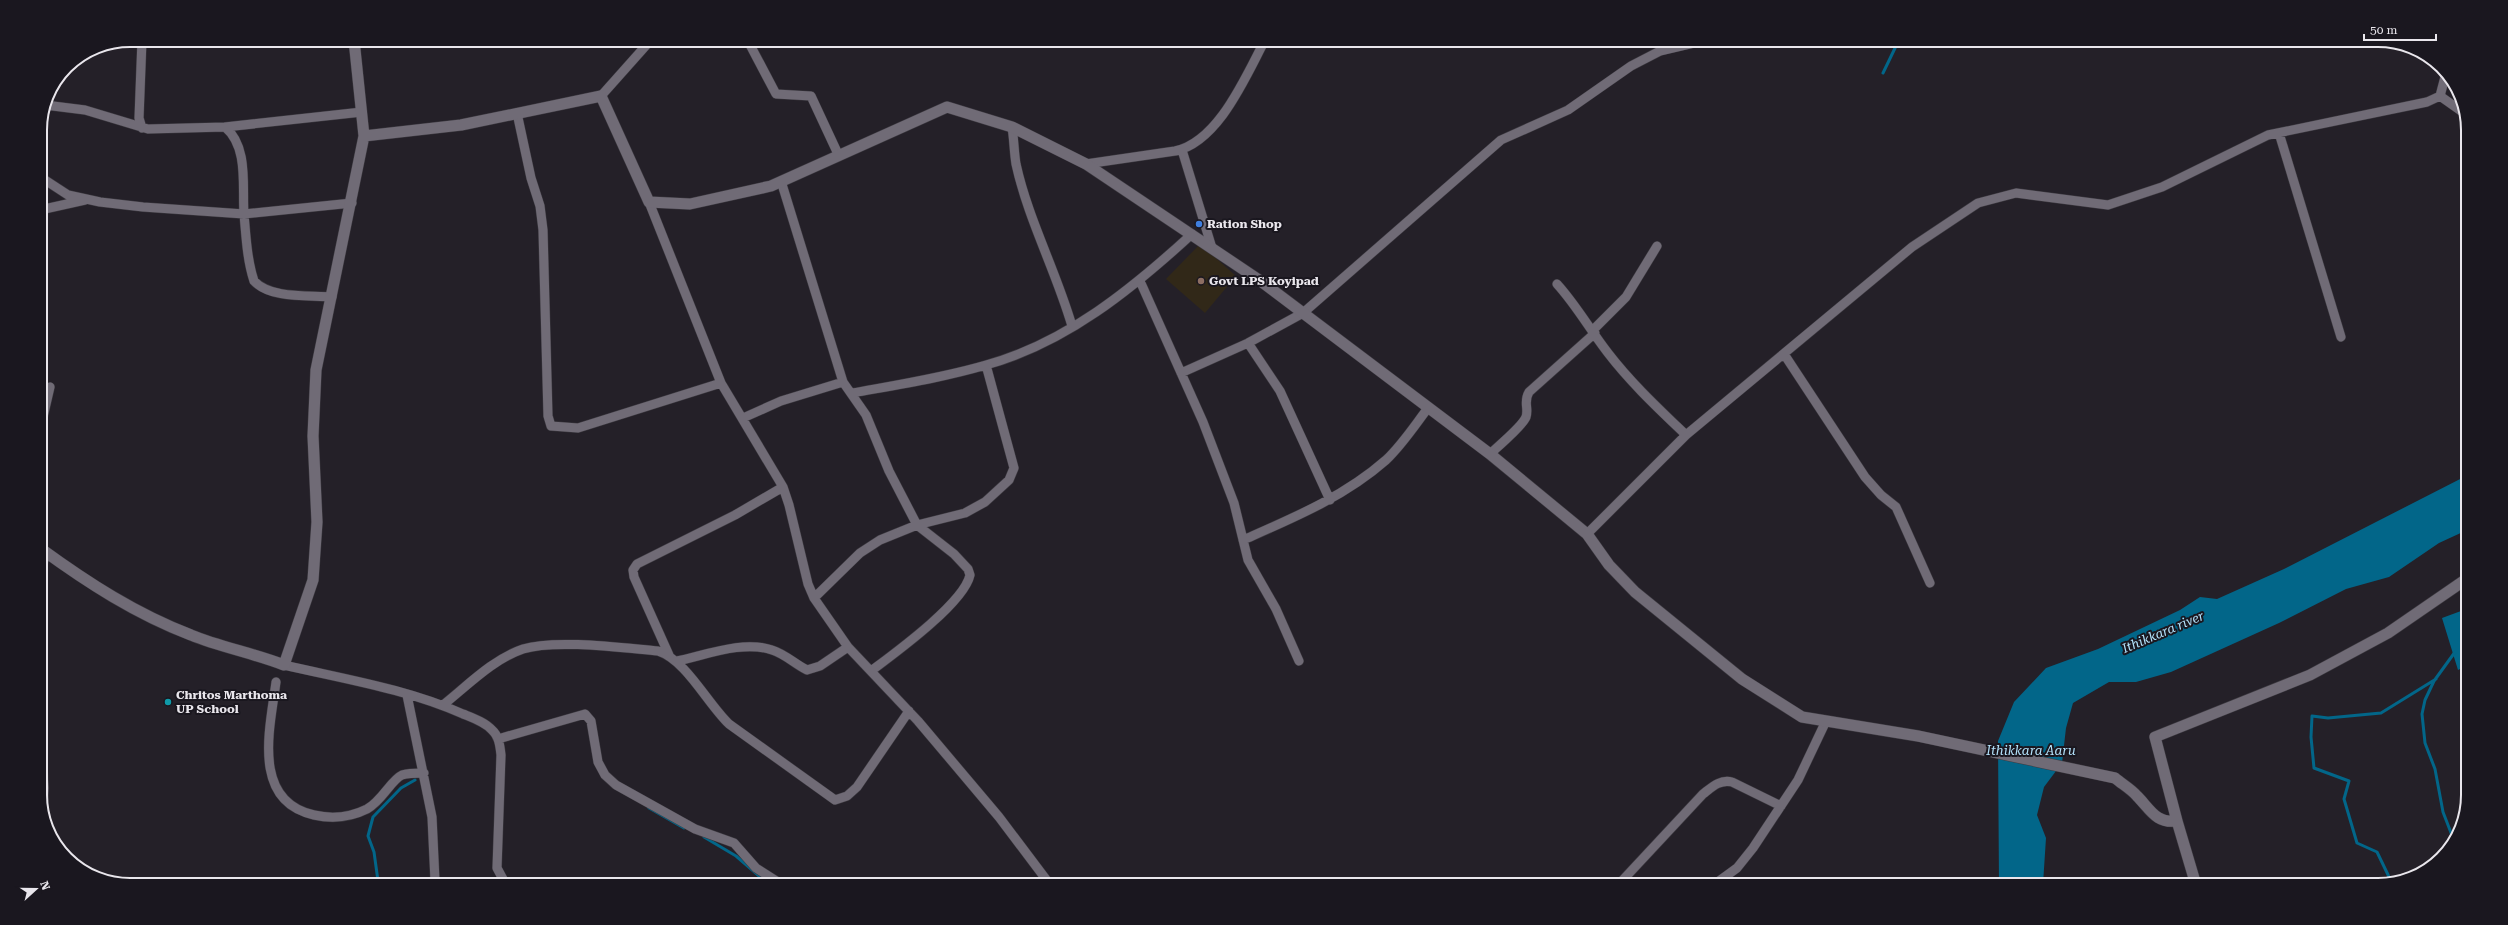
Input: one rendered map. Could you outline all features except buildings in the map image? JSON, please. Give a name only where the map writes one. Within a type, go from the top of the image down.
[{"type":"street","points":[[142,47],[139,118],[142,128]]},
{"type":"street","points":[[284,665],[313,580],[317,522],[314,436],[316,370],[352,202],[364,136],[355,47]]},
{"type":"street","points":[[364,136],[461,125],[601,96],[645,47]]},
{"type":"street","points":[[751,47],[776,94],[811,96],[838,154]]},
{"type":"street","points":[[1086,164],[1182,150],[1219,121],[1236,94],[1261,47]]},
{"type":"street","points":[[1181,373],[1248,343],[1303,313],[1501,140],[1568,110],[1658,47]]},
{"type":"street","points":[[2440,96],[2444,80]]},
{"type":"street","points":[[601,96],[649,202],[721,383],[783,487],[789,505],[808,584],[814,598],[848,647],[909,711],[999,817],[1045,878]]},
{"type":"street","points":[[2440,96],[2458,109]]},
{"type":"street","points":[[1586,534],[1686,435],[1912,247],[1978,203],[2016,193],[2108,205],[2162,187],[2268,136],[2427,102],[2440,96]]},
{"type":"street","points":[[51,106],[85,110],[142,128],[225,127],[362,112]]},
{"type":"street","points":[[649,202],[690,204],[771,186],[838,154],[947,107],[1012,127],[1086,164],[1192,234],[1303,313],[1490,454],[1586,534],[1609,565],[1635,592],[1742,679],[1802,717],[1918,736],[2115,778],[2136,795],[2157,819],[2168,823],[2177,821]]},
{"type":"street","points":[[518,113],[531,178],[540,206],[543,230],[548,416],[551,426],[578,428],[721,383]]},
{"type":"street","points":[[225,127],[231,132],[239,150],[242,163],[244,214],[250,270],[254,281],[259,286],[273,292],[332,297]]},
{"type":"street","points":[[1012,127],[1016,163],[1026,202],[1059,284],[1072,326]]},
{"type":"street","points":[[2279,133],[2341,337]]},
{"type":"street","points":[[1182,150],[1212,248]]},
{"type":"street","points":[[47,180],[62,192],[86,200],[143,207],[244,214],[352,202]]},
{"type":"street","points":[[781,181],[843,382],[866,415],[889,471],[917,525],[940,542],[968,569],[970,575],[969,582],[927,628],[871,671]]},
{"type":"street","points":[[47,208],[86,200]]},
{"type":"street","points":[[852,393],[986,365],[1050,340],[1140,281],[1192,234]]},
{"type":"street","points":[[1490,454],[1523,421],[1526,412],[1525,398],[1529,392],[1594,332],[1633,288],[1657,246]]},
{"type":"street","points":[[1140,281],[1181,373],[1234,503],[1248,560],[1276,609],[1299,661]]},
{"type":"street","points":[[1557,284],[1577,306],[1608,353],[1645,395],[1686,435]]},
{"type":"street","points":[[1248,343],[1280,391],[1330,500]]},
{"type":"street","points":[[1784,354],[1865,477],[1881,495],[1896,507],[1930,583]]},
{"type":"street","points":[[814,598],[860,553],[880,540],[917,525],[950,519],[972,510],[1002,488],[1013,474],[986,365]]},
{"type":"street","points":[[743,418],[781,401],[843,382]]},
{"type":"street","points":[[47,400],[50,387]]},
{"type":"street","points":[[1243,540],[1330,500],[1386,460],[1428,408]]},
{"type":"street","points":[[783,487],[721,522],[637,564],[633,570],[634,577],[669,654],[677,661],[714,709],[729,724],[834,800],[843,798],[857,786],[909,711]]},
{"type":"street","points":[[47,554],[98,589],[150,618],[192,636],[251,652],[284,665],[442,705],[492,729],[498,738],[500,755],[497,868],[502,878]]},
{"type":"street","points":[[2194,878],[2155,737],[2310,675],[2388,633],[2461,583]]},
{"type":"street","points":[[442,705],[502,660],[523,649],[547,645],[658,651],[669,654]]},
{"type":"street","points":[[677,661],[741,648],[762,648],[779,653],[807,670],[820,666],[848,647]]},
{"type":"street","points":[[276,682],[267,757],[279,793],[288,804],[303,813],[324,817],[347,816],[367,809],[381,800],[398,778],[403,775],[424,773]]},
{"type":"street","points":[[407,695],[432,817],[435,878]]},
{"type":"street","points":[[498,738],[585,714],[591,721],[598,762],[605,775],[616,785],[695,829],[734,842],[756,868],[772,878]]},
{"type":"street","points":[[1723,878],[1737,868],[1781,806],[1798,780],[1826,721]]},
{"type":"street","points":[[1625,878],[1703,794],[1719,783],[1726,780],[1732,782],[1781,806]]},
{"type":"shaded area","name":"Govt LPS Koyipad","points":[[1200,244],[1236,276],[1205,313],[1166,279]]},
{"type":"water","name":"Ithikkara Aaru","points":[[2461,479],[2461,533],[2439,543],[2389,577],[2346,589],[2279,623],[2171,672],[2136,682],[2109,682],[2073,703],[2066,728],[2062,763],[2044,787],[2037,815],[2046,838],[2043,878],[1999,878],[1998,741],[2014,702],[2046,668],[2098,649],[2180,610],[2200,597],[2217,599],[2284,569]]},
{"type":"water","points":[[2461,611],[2461,668],[2458,670],[2442,618]]},
{"type":"waterway","points":[[1883,73],[1896,47]]},
{"type":"waterway","points":[[2451,834],[2443,812],[2435,769],[2425,743],[2422,714],[2425,700],[2434,681],[2455,652]]},
{"type":"waterway","points":[[2389,877],[2377,852],[2357,843],[2344,799],[2349,781],[2314,768],[2311,737],[2312,716],[2328,718],[2381,713],[2436,679]]},
{"type":"waterway","points":[[378,878],[374,852],[368,836],[373,817],[401,788],[415,780]]},
{"type":"waterway","points":[[649,808],[684,828]]},
{"type":"waterway","points":[[704,837],[736,856],[761,878]]},
{"type":"place","name":"Ration Shop","points":[[1199,224]]},
{"type":"place","name":"Govt LPS Koyipad","points":[[1201,281]]},
{"type":"place","name":"Chritos Marthoma UP School","points":[[168,702]]},
{"type":"water label","name":"Ithikkara river","points":[[2163,632]]}]
